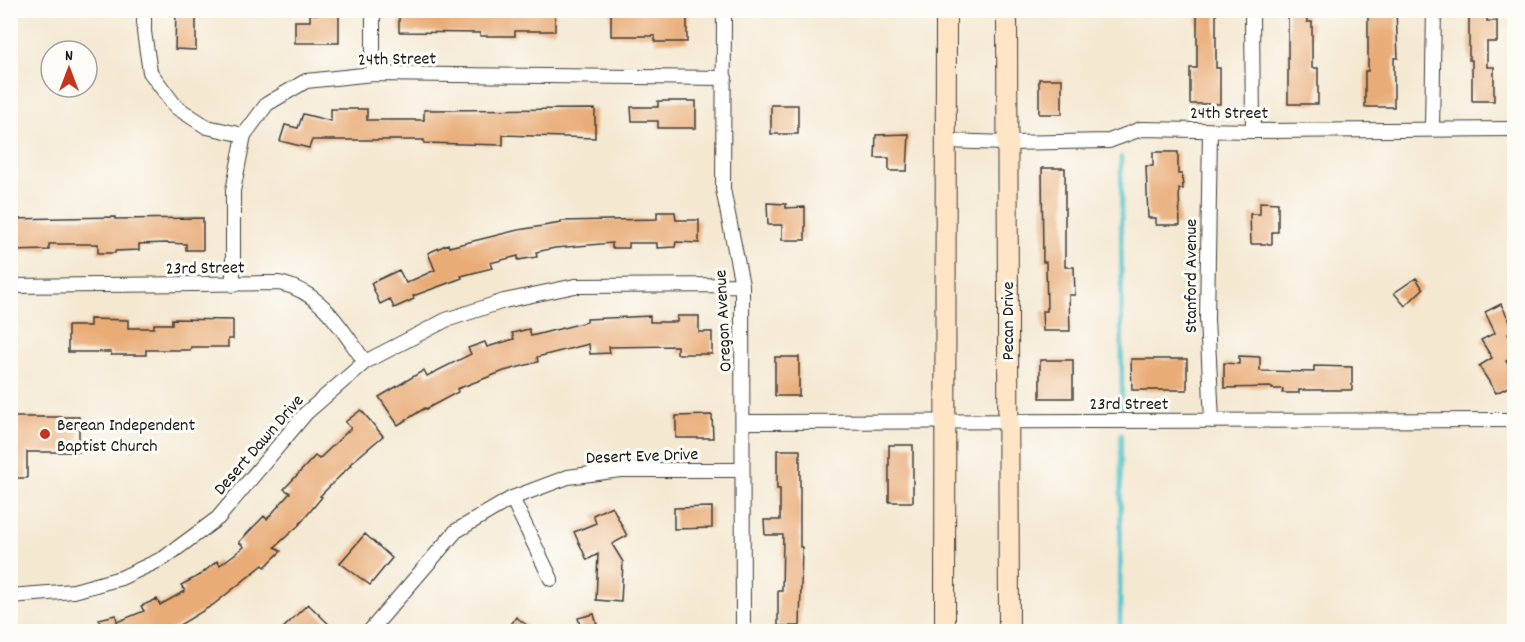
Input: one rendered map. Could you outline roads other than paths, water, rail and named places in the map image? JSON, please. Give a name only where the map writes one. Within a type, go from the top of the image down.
[{"type":"main road","points":[[945,632],[946,10]]},
{"type":"main road","name":"Pecan Drive","points":[[1007,10],[1009,632]]},
{"type":"street","points":[[144,10],[144,32],[150,72],[176,107],[207,127],[244,135]]},
{"type":"street","points":[[373,10],[373,74]]},
{"type":"street","name":"Oregon Avenue","points":[[721,10],[724,16],[723,189],[742,285],[743,632]]},
{"type":"street","points":[[1252,10],[1253,131]]},
{"type":"street","points":[[1432,128],[1434,10]]},
{"type":"street","name":"24th Street","points":[[234,285],[234,191],[244,135],[267,104],[306,81],[373,74],[724,78]]},
{"type":"street","name":"24th Street","points":[[946,141],[1006,143],[1109,141],[1141,129],[1210,131],[1515,129]]},
{"type":"street","name":"Stanford Avenue","points":[[1210,131],[1207,319],[1212,421]]},
{"type":"street","name":"23rd Street","points":[[10,286],[279,283],[294,286],[324,305],[365,362]]},
{"type":"street","name":"Desert Dawn Drive","points":[[10,596],[74,591],[121,578],[164,558],[218,518],[306,413],[365,362],[446,320],[504,301],[575,286],[742,285]]},
{"type":"street","name":"23rd Street","points":[[743,422],[1515,420]]},
{"type":"street","name":"Desert Eve Drive","points":[[369,632],[456,531],[512,498],[568,477],[620,470],[741,470]]},
{"type":"street","points":[[512,498],[551,579]]},
{"type":"waterway","points":[[1121,157],[1122,409]]},
{"type":"waterway","points":[[1120,632],[1121,434]]},
{"type":"place","name":"Berean Independent Baptist Church","points":[[45,434]]}]
